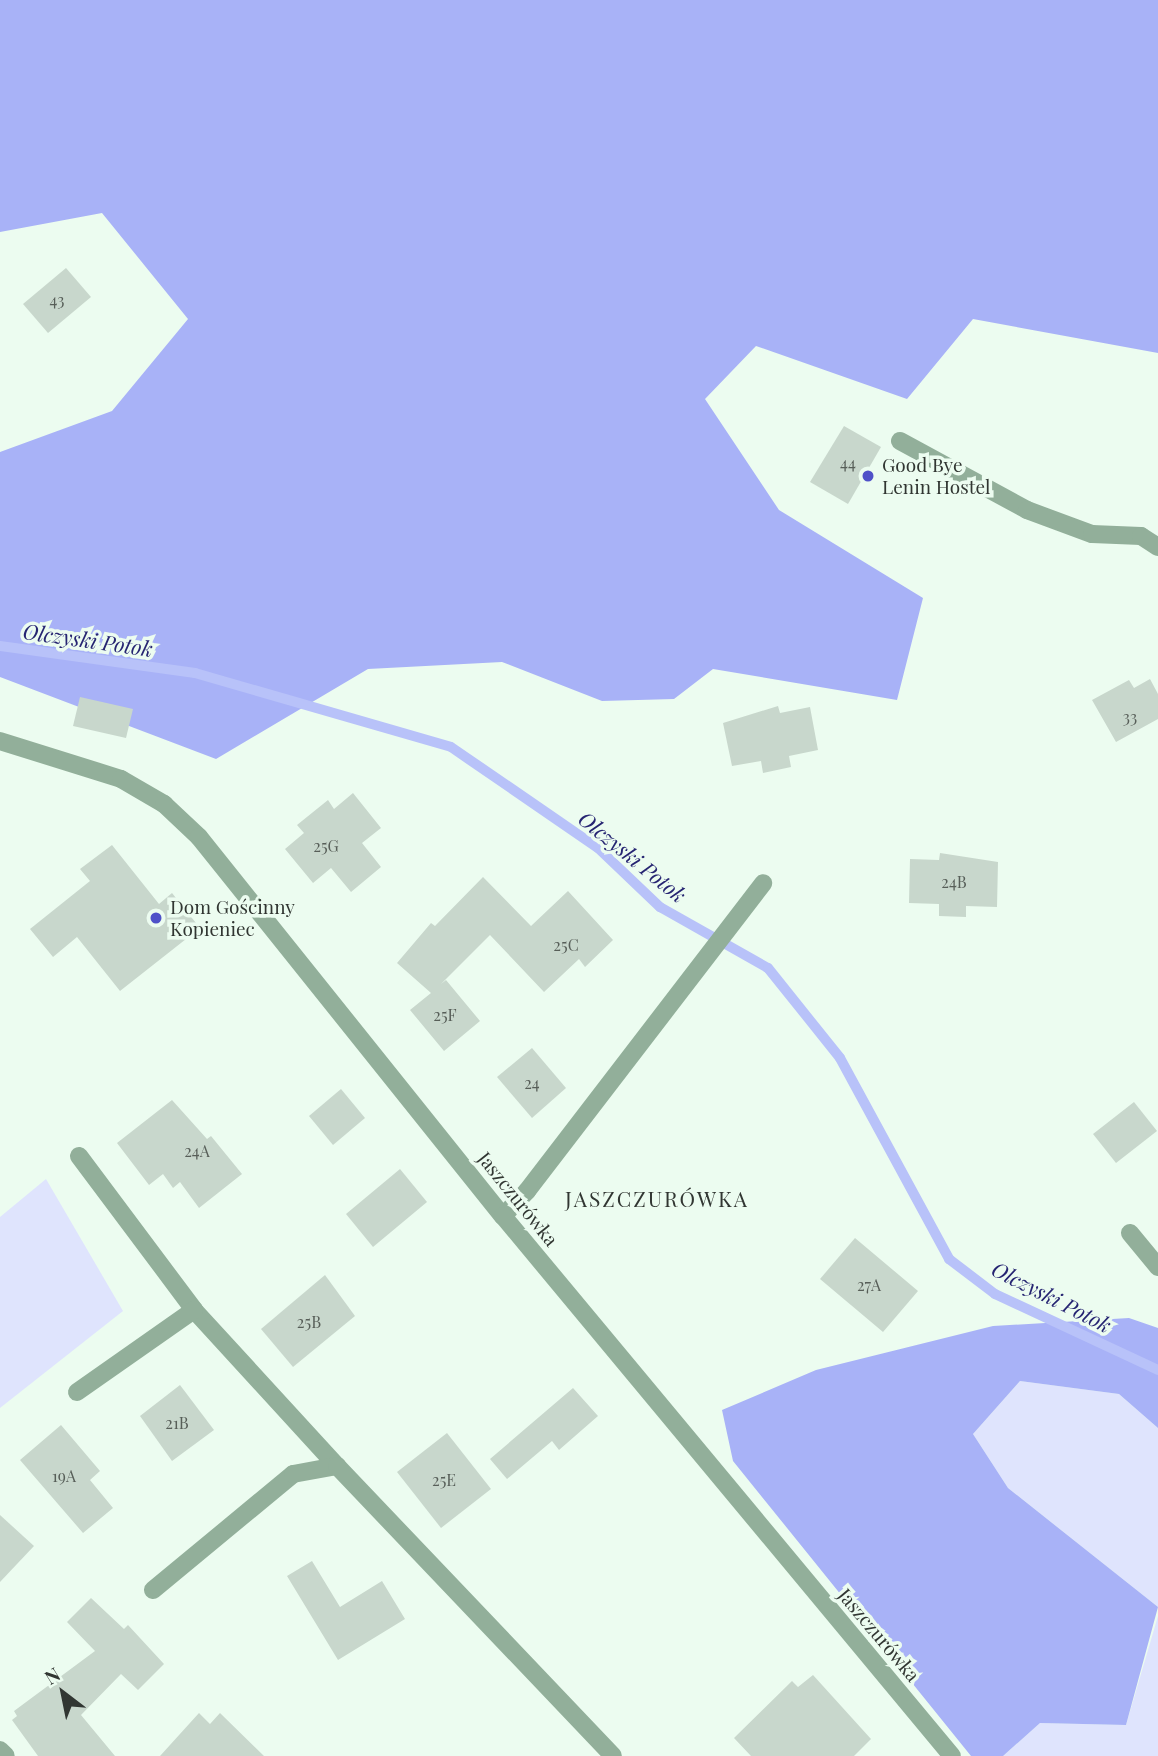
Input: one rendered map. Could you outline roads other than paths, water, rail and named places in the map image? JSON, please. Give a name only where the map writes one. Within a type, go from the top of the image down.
[{"type":"street","points":[[900,441],[1027,510],[1092,534],[1141,536],[1158,547]]},
{"type":"street","name":"Jaszczurówka","points":[[0,741],[121,779],[185,822],[256,905],[503,1216],[952,1756]]},
{"type":"street","points":[[503,1216],[527,1191],[702,959],[763,883]]},
{"type":"street","points":[[79,1156],[194,1310],[337,1466],[613,1756]]},
{"type":"street","points":[[1130,1233],[1158,1267]]},
{"type":"street","points":[[77,1392],[194,1310]]},
{"type":"street","points":[[153,1590],[293,1474],[337,1466]]},
{"type":"street","points":[[0,1750],[6,1756]]},
{"type":"waterway","name":"Olczyski Potok","points":[[0,646],[195,673],[451,747],[598,848],[660,907],[768,968],[840,1058],[949,1259],[995,1294],[1158,1370]]},
{"type":"place","name":"Good Bye Lenin Hostel","points":[[868,476]]},
{"type":"place","name":"Dom Gościnny Kopieniec","points":[[156,918]]},
{"type":"district","name":"JASZCZURÓWKA","points":[[657,1198]]}]
